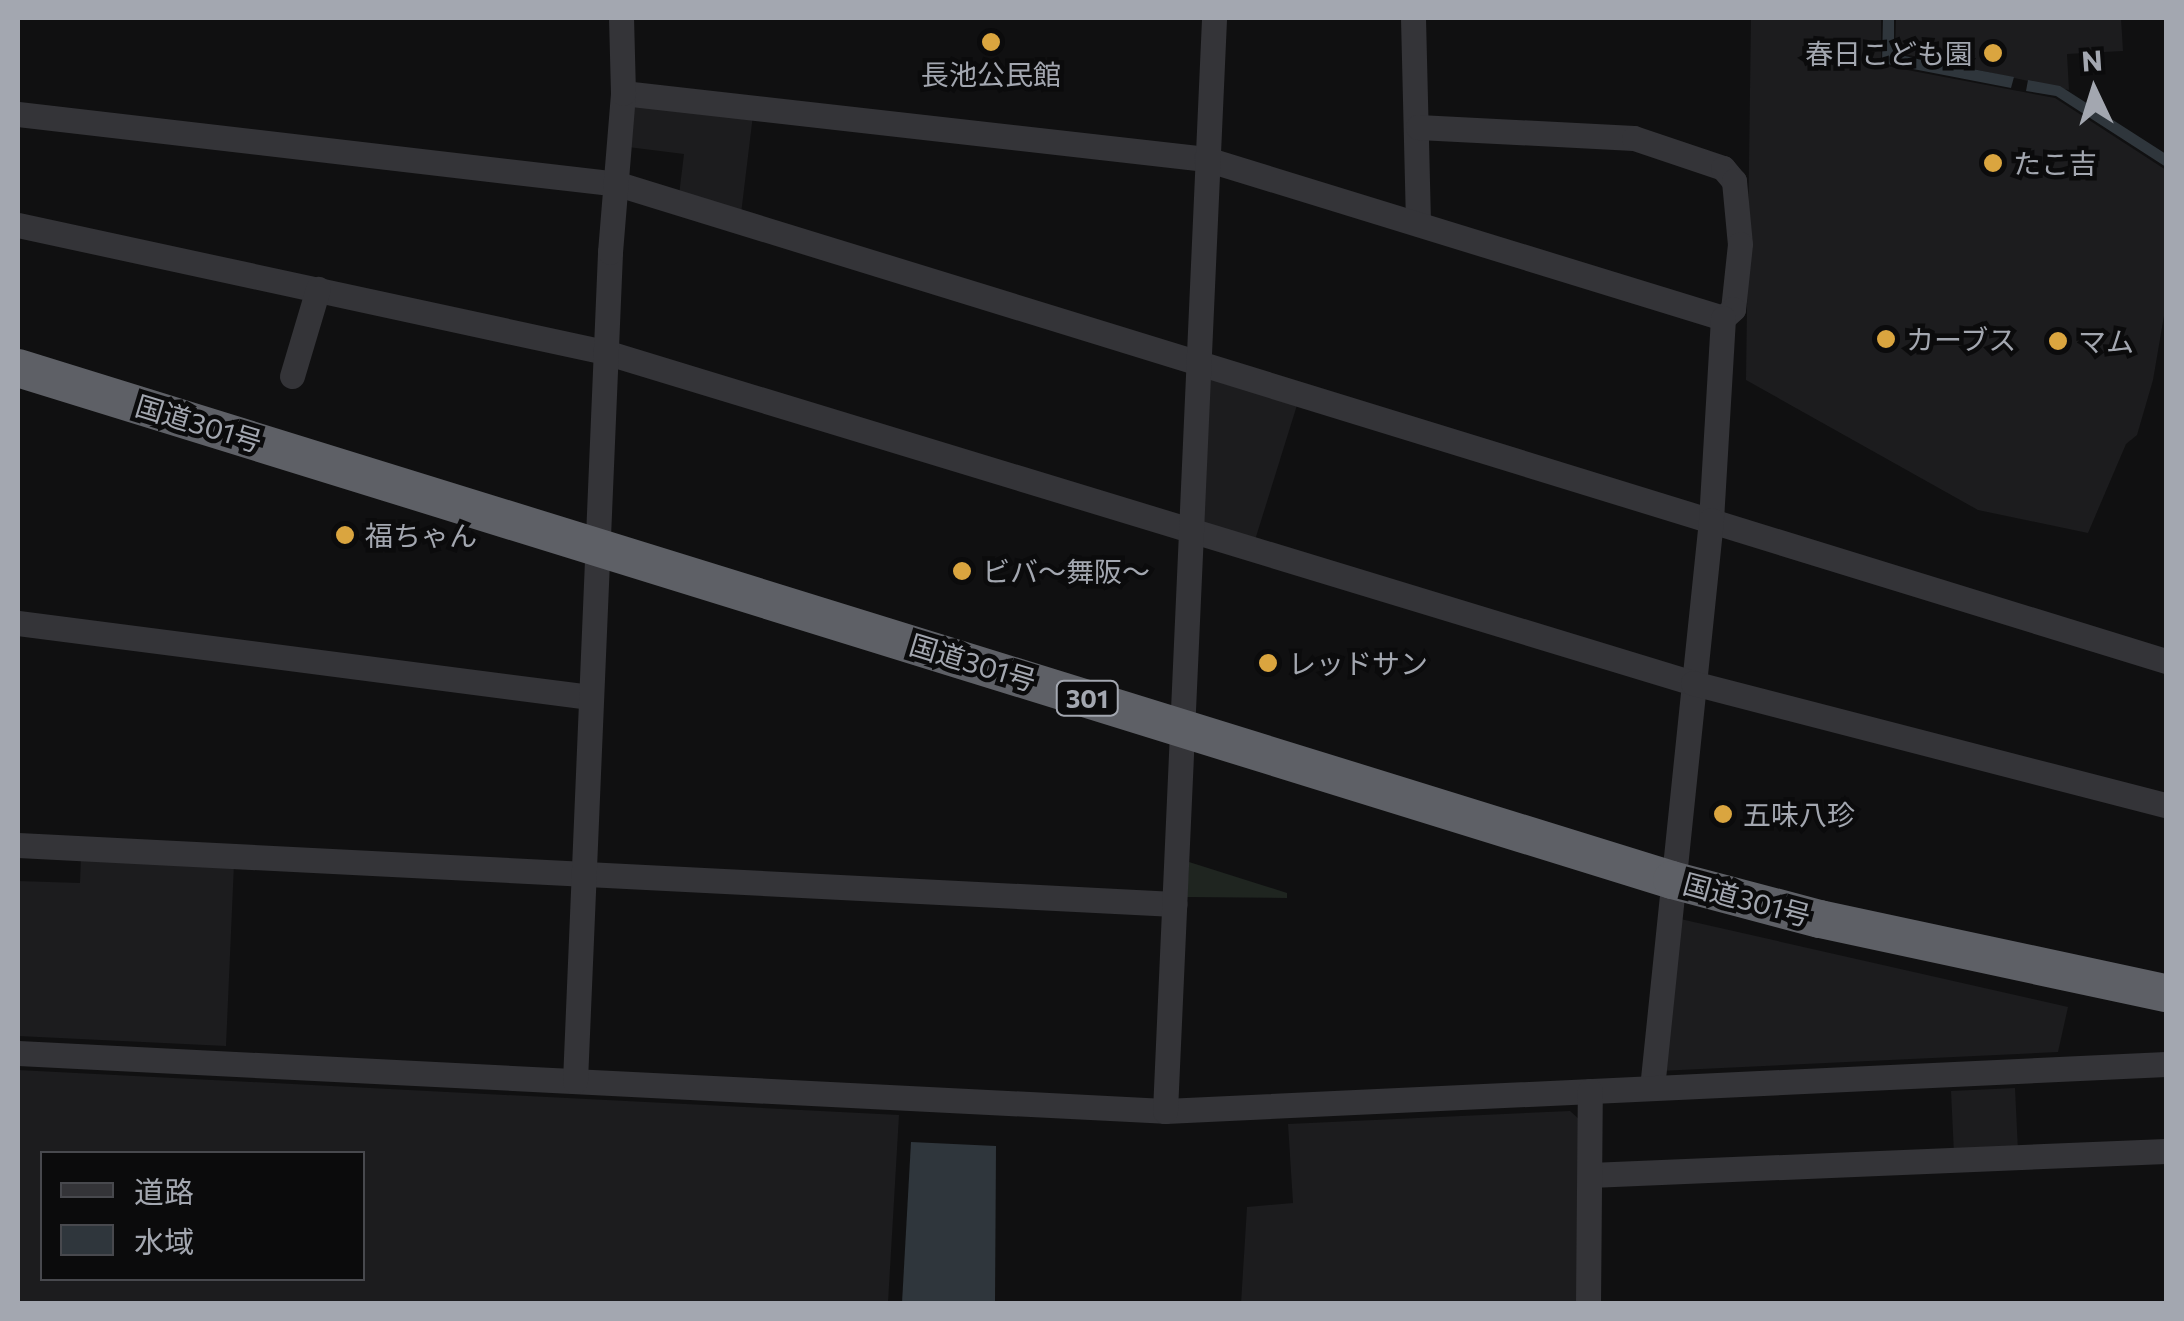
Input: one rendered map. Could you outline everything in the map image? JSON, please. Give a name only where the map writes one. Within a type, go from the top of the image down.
[{"type":"highway","name":"国道301号","points":[[18,368],[1672,880],[1820,919],[2166,993]]},
{"type":"street","points":[[576,1081],[605,352],[623,93],[621,18]]},
{"type":"street","points":[[1165,1112],[1214,18]]},
{"type":"street","points":[[1413,18],[1418,221]]},
{"type":"street","points":[[623,93],[1206,159],[1418,221],[1722,318]]},
{"type":"street","points":[[18,114],[618,184],[2166,661]]},
{"type":"street","points":[[1418,127],[1634,138],[1723,168],[1734,180],[1740,244],[1733,310],[1722,318]]},
{"type":"street","points":[[18,225],[605,352],[1693,683],[2166,805]]},
{"type":"street","points":[[292,376],[318,289]]},
{"type":"street","points":[[1652,1088],[1710,520],[1722,318]]},
{"type":"street","points":[[18,623],[590,697]]},
{"type":"street","points":[[18,845],[1174,904]]},
{"type":"street","points":[[18,1052],[1165,1112],[2166,1064]]},
{"type":"street","points":[[1588,1304],[1590,1091]]},
{"type":"street","points":[[1590,1175],[2166,1151]]},
{"type":"shaded area","points":[[1751,18],[1881,18],[1881,65],[2055,98],[2166,170],[2166,304],[2153,380],[2137,435],[2126,444],[2088,533],[1978,510],[1746,380]]},
{"type":"shaded area","name":"春日こども園","points":[[1896,18],[2121,18],[2123,51],[2067,54],[2069,90],[1895,52]]},
{"type":"shaded area","points":[[630,101],[753,115],[741,214],[679,195],[684,154],[628,147]]},
{"type":"shaded area","points":[[1208,375],[1298,402],[1255,540],[1202,523]]},
{"type":"shaded area","points":[[81,856],[234,864],[226,1046],[18,1036],[18,881],[80,883]]},
{"type":"shaded area","points":[[1189,862],[1287,893],[1287,898],[1187,897]]},
{"type":"shaded area","points":[[1676,918],[2068,1007],[2058,1052],[1659,1071]]},
{"type":"shaded area","points":[[18,1070],[899,1115],[888,1303],[18,1303]]},
{"type":"shaded area","points":[[2015,1088],[2018,1151],[1954,1154],[1951,1091]]},
{"type":"shaded area","points":[[1570,1111],[1580,1120],[1577,1303],[1241,1304],[1247,1207],[1293,1203],[1288,1124]]},
{"type":"water","points":[[1883,18],[1894,18],[1894,54],[2014,77],[2011,88],[1882,63]]},
{"type":"water","points":[[2028,80],[2060,86],[2166,154],[2166,167],[2056,96],[2026,91]]},
{"type":"water","points":[[911,1142],[996,1146],[995,1303],[902,1303]]},
{"type":"place","name":"長池公民館","points":[[991,42]]},
{"type":"place","name":"春日こども園","points":[[1993,53]]},
{"type":"place","name":"たこ吉","points":[[1993,163]]},
{"type":"place","name":"カーブス","points":[[1886,339]]},
{"type":"place","name":"マム","points":[[2058,341]]},
{"type":"place","name":"福ちゃん","points":[[345,535]]},
{"type":"place","name":"ビバ～舞阪～","points":[[962,571]]},
{"type":"place","name":"レッドサン","points":[[1268,663]]},
{"type":"place","name":"五味八珍","points":[[1723,814]]}]
